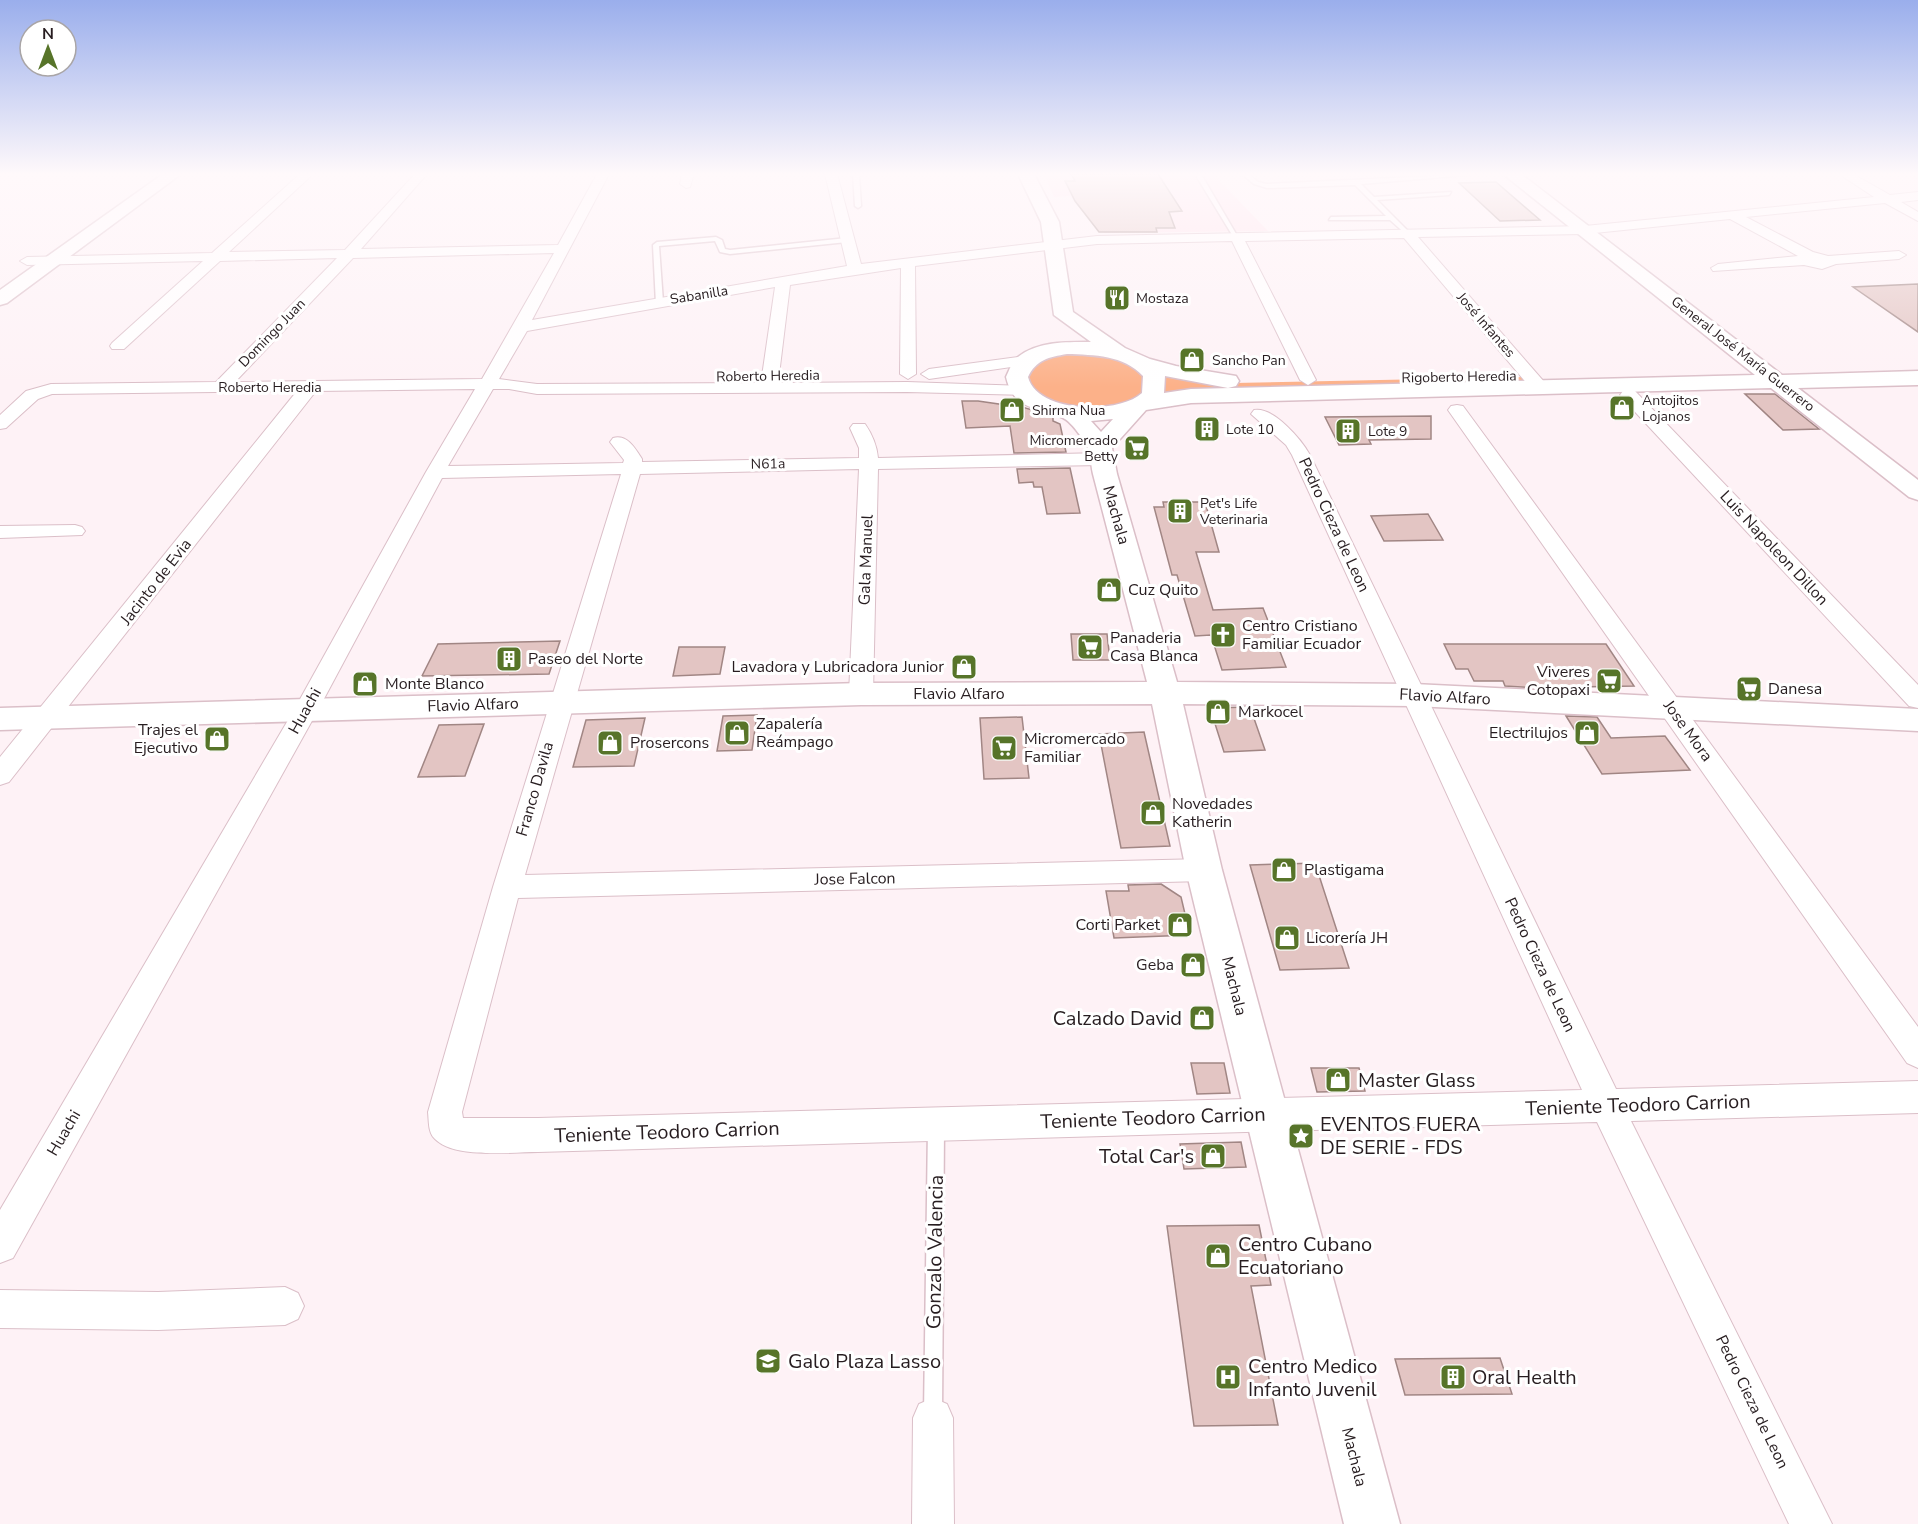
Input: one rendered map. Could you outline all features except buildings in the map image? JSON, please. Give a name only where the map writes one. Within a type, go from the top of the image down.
[{"type":"main road","points":[[0,280],[49,245]]},
{"type":"main road","points":[[0,299],[74,245]]},
{"type":"main road","points":[[1053,245],[1064,315],[1121,353]]},
{"type":"main road","name":"General José María Guerrero","points":[[1605,245],[1918,492]]},
{"type":"main road","points":[[1022,391],[1017,381],[1018,370],[1064,315]]},
{"type":"main road","name":"Rigoberto Heredia","points":[[1029,359],[1057,349],[1078,347],[1121,353],[1142,363],[1174,372],[1227,380],[1759,382],[1918,378]]},
{"type":"main road","points":[[1101,453],[1155,389],[1156,379],[1151,370],[1142,363]]},
{"type":"main road","name":"Rigoberto Heredia","points":[[1022,391],[1043,404],[1073,413],[1108,412],[1191,396],[1535,382]]},
{"type":"main road","name":"Machala","points":[[1073,413],[1101,453],[1165,693],[1204,870],[1372,1524]]},
{"type":"main road","name":"Flavio Alfaro","points":[[0,719],[861,694],[1165,693],[1414,695],[1918,720]]},
{"type":"street","points":[[118,346],[226,245]]},
{"type":"street","name":"Domingo Juan","points":[[221,387],[357,245]]},
{"type":"street","name":"Huachi","points":[[0,1245],[306,710],[435,472],[498,384],[521,327],[563,245]]},
{"type":"street","points":[[848,245],[855,269]]},
{"type":"street","name":"Sabanilla","points":[[521,327],[855,269],[1052,245]]},
{"type":"street","points":[[1241,245],[1308,380]]},
{"type":"street","name":"José Infantes","points":[[1418,245],[1535,382]]},
{"type":"street","points":[[1784,245],[1824,265],[1829,263],[1826,260],[1899,255]]},
{"type":"street","points":[[27,261],[561,249]]},
{"type":"street","points":[[1718,268],[1808,259]]},
{"type":"street","points":[[908,261],[908,374]]},
{"type":"street","points":[[769,382],[783,282]]},
{"type":"street","name":"Roberto Heredia","points":[[0,424],[32,394],[51,389],[498,384],[537,389],[769,382],[942,373],[1029,359]]},
{"type":"street","name":"Roberto Heredia","points":[[769,382],[1022,391]]},
{"type":"street","name":"Jacinto de Evia","points":[[0,775],[310,387]]},
{"type":"street","name":"Luis Napoleon Dillon","points":[[1629,395],[1918,700]]},
{"type":"street","name":"Jose Mora","points":[[1457,410],[1918,1053]]},
{"type":"street","name":"Pedro Cieza de Leon","points":[[1260,414],[1294,442],[1607,1107],[1811,1524]]},
{"type":"street","name":"Gala Manuel","points":[[859,428],[868,448],[869,462],[861,694]]},
{"type":"street","points":[[619,442],[633,459],[632,468]]},
{"type":"street","name":"N61a","points":[[435,472],[869,462],[1101,453]]},
{"type":"street","name":"Franco Davila","points":[[459,1135],[446,1127],[445,1112],[507,887],[632,468]]},
{"type":"street","points":[[0,532],[75,531]]},
{"type":"street","name":"Jose Falcon","points":[[507,887],[1204,870]]},
{"type":"street","name":"Teniente Teodoro Carrion","points":[[459,1135],[1607,1107],[1918,1097]]},
{"type":"street","points":[[0,1309],[158,1311],[285,1306]]},
{"type":"street","name":"Gonzalo Valencia","points":[[933,1418],[933,1524]]},
{"type":"lane","points":[[656,245],[659,302]]},
{"type":"lane","points":[[721,245],[722,251],[730,252],[797,245]]},
{"type":"lane","name":"Gonzalo Valencia","points":[[933,1418],[936,1124]]},
{"type":"shaded area","points":[[1064,352],[1103,352],[1146,372],[1146,392],[1121,406],[1080,409],[1043,399],[1025,381],[1034,363]]},
{"type":"shaded area","points":[[1156,371],[1234,383],[1526,377],[1532,386],[1153,398]]},
{"type":"place","name":"Mostaza","points":[[1117,298]]},
{"type":"place","name":"Sancho Pan","points":[[1192,360]]},
{"type":"place","name":"Antojitos Lojanos","points":[[1622,408]]},
{"type":"place","name":"Shirma Nua","points":[[1012,410]]},
{"type":"place","name":"Lote 10","points":[[1207,429]]},
{"type":"place","name":"Lote 9","points":[[1348,431]]},
{"type":"place","name":"Micromercado Betty","points":[[1137,448]]},
{"type":"place","name":"Pet's Life Veterinaria","points":[[1180,511]]},
{"type":"place","name":"Cuz Quito","points":[[1109,590]]},
{"type":"place","name":"Centro Cristiano Familiar Ecuador","points":[[1223,635]]},
{"type":"place","name":"Panaderia Casa Blanca","points":[[1090,647]]},
{"type":"place","name":"Paseo del Norte","points":[[509,659]]},
{"type":"place","name":"Lavadora y Lubricadora Junior","points":[[964,667]]},
{"type":"place","name":"Viveres Cotopaxi","points":[[1609,681]]},
{"type":"place","name":"Monte Blanco","points":[[365,684]]},
{"type":"place","name":"Danesa","points":[[1749,689]]},
{"type":"place","name":"Markocel","points":[[1218,712]]},
{"type":"place","name":"Zapalería Reámpago","points":[[737,733]]},
{"type":"place","name":"Electrilujos","points":[[1587,733]]},
{"type":"place","name":"Trajes el Ejecutivo","points":[[217,739]]},
{"type":"place","name":"Prosercons","points":[[610,743]]},
{"type":"place","name":"Micromercado Familiar","points":[[1004,748]]},
{"type":"place","name":"Novedades Katherin","points":[[1153,813]]},
{"type":"place","name":"Plastigama","points":[[1284,870]]},
{"type":"place","name":"Corti Parket","points":[[1180,925]]},
{"type":"place","name":"Licorería JH","points":[[1287,938]]},
{"type":"place","name":"Geba","points":[[1193,965]]},
{"type":"place","name":"Calzado David","points":[[1202,1018]]},
{"type":"place","name":"Master Glass","points":[[1338,1080]]},
{"type":"place","name":"EVENTOS FUERA DE SERIE - FDS","points":[[1301,1136]]},
{"type":"place","name":"Total Car's","points":[[1213,1156]]},
{"type":"place","name":"Centro Cubano Ecuatoriano","points":[[1218,1256]]},
{"type":"place","name":"Galo Plaza Lasso","points":[[768,1361]]},
{"type":"place","name":"Centro Medico Infanto Juvenil","points":[[1228,1377]]},
{"type":"place","name":"Oral Health","points":[[1453,1377]]}]
